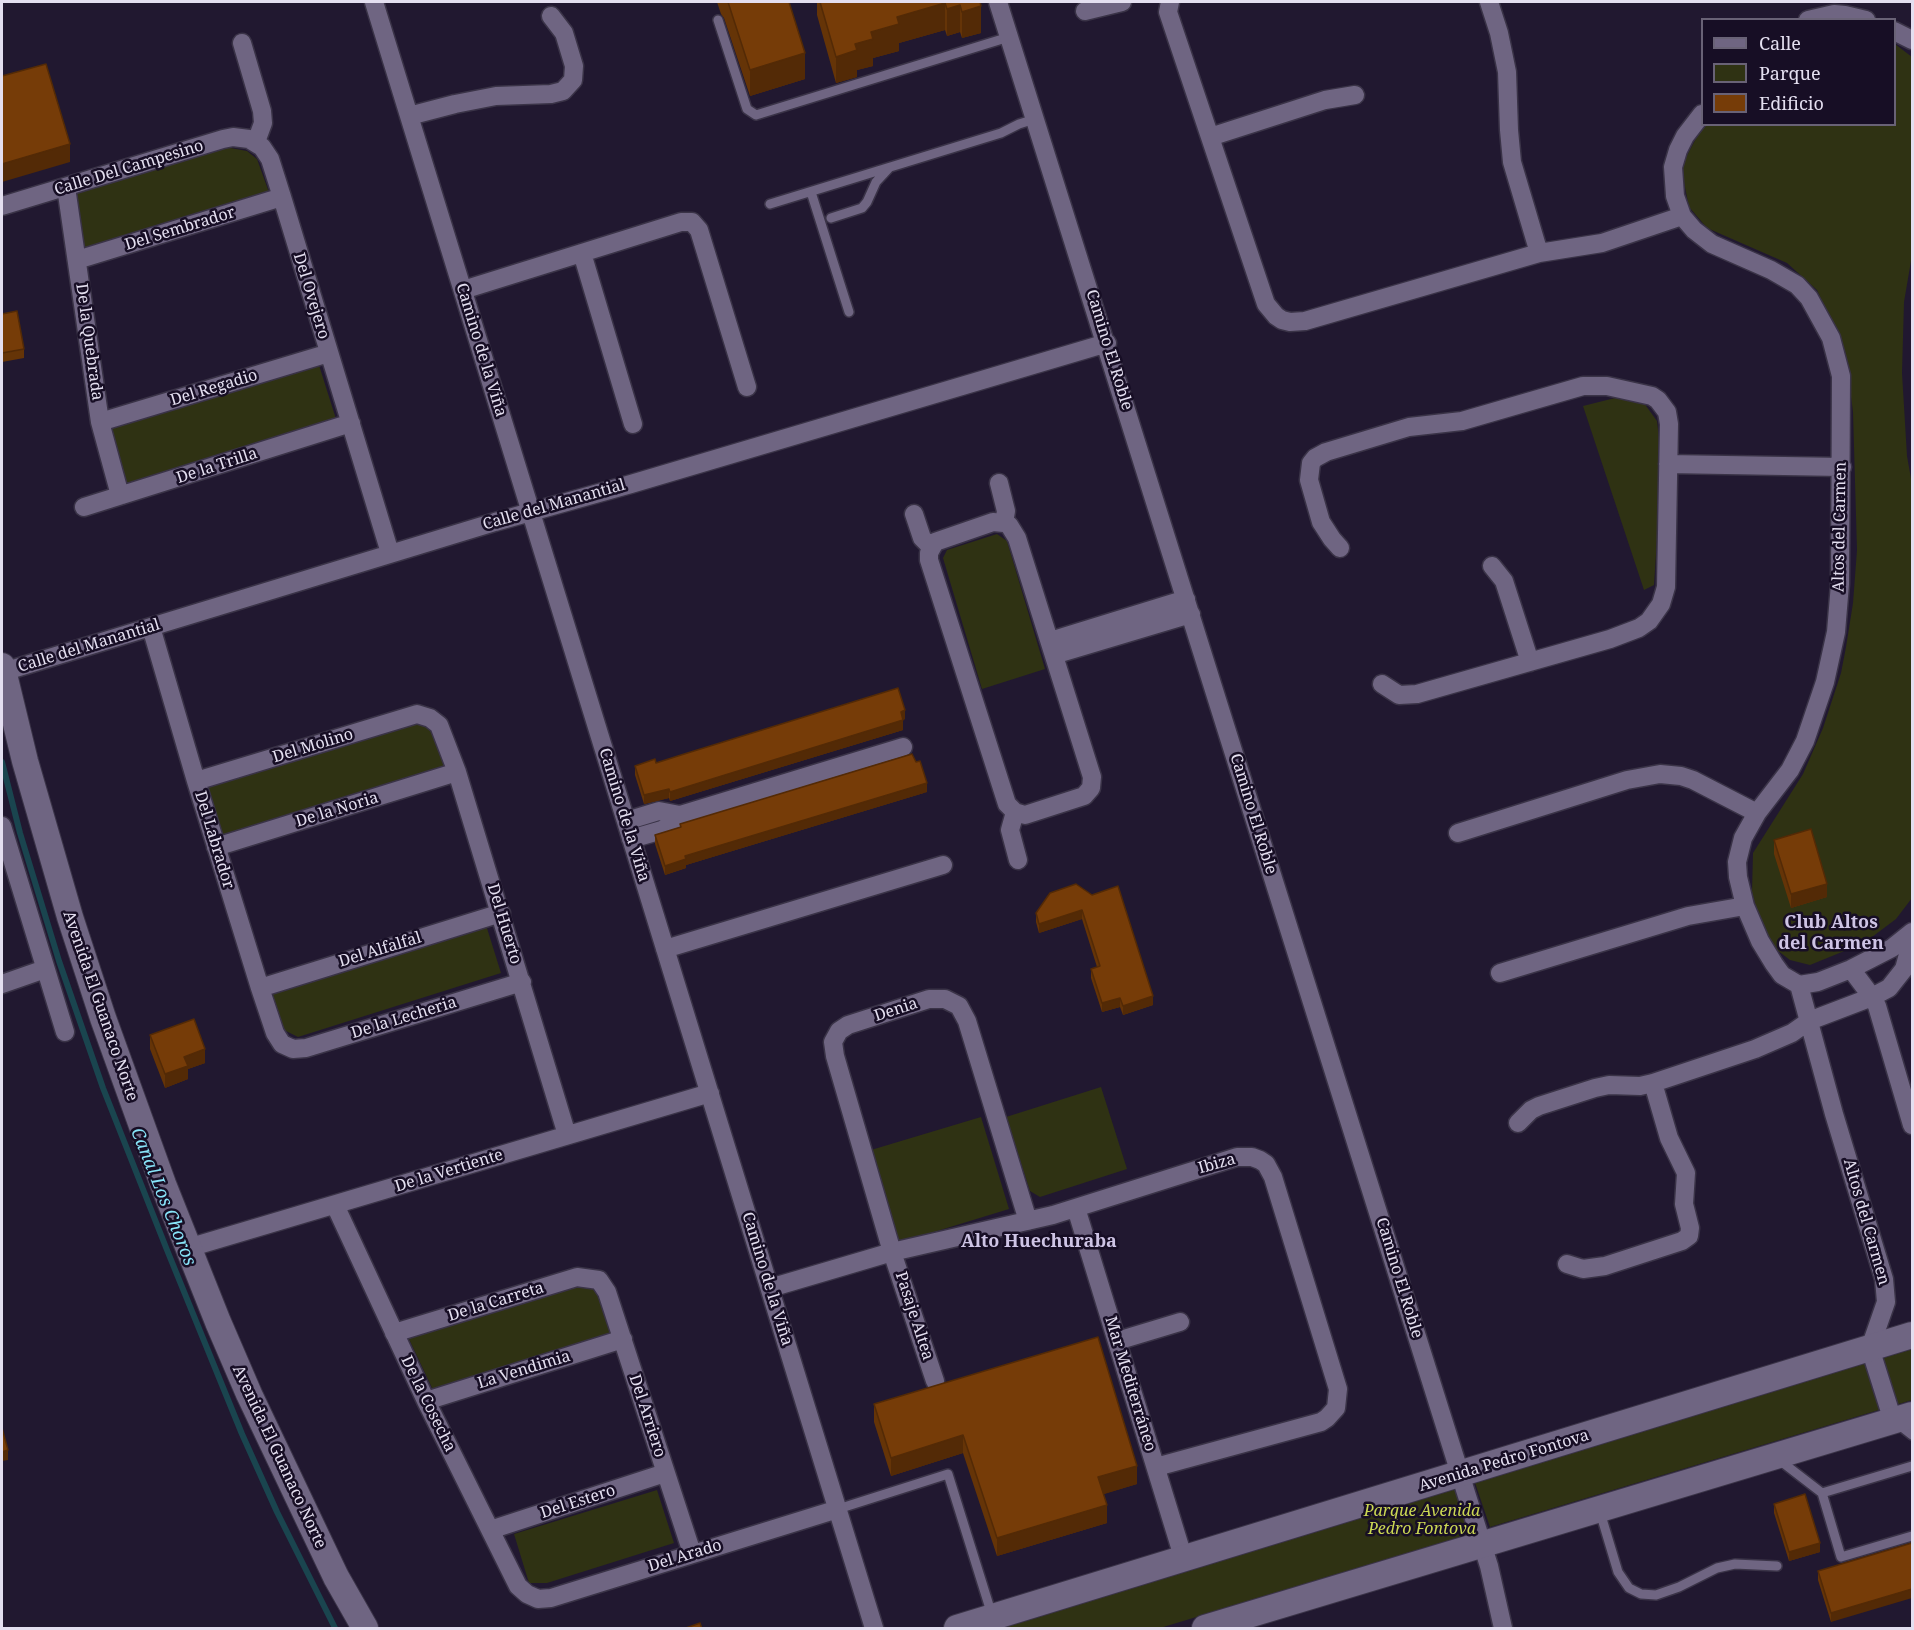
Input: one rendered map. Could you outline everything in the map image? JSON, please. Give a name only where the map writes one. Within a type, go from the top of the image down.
[{"type":"street","name":"Camino de la Viña","points":[[374,2],[874,1629]]},
{"type":"street","name":"Camino El Roble","points":[[998,2],[1461,1474],[1493,1578],[1503,1629]]},
{"type":"street","points":[[1085,11],[1122,2]]},
{"type":"street","points":[[1170,2],[1168,12],[1266,304],[1282,320],[1305,321],[1539,253],[1602,243],[1682,216]]},
{"type":"street","points":[[1489,2],[1499,33],[1507,72],[1512,162],[1539,253]]},
{"type":"street","points":[[1812,18],[1832,8],[1858,18]]},
{"type":"street","points":[[409,116],[496,96],[551,94],[563,90],[573,80],[574,66],[564,33],[551,16]]},
{"type":"street","points":[[1896,32],[1912,40]]},
{"type":"street","points":[[242,43],[262,111],[263,123],[256,142]]},
{"type":"street","points":[[1210,136],[1325,100],[1355,95]]},
{"type":"street","name":"Altos del Carmen","points":[[1701,115],[1685,135],[1673,166],[1675,196],[1682,216],[1702,238],[1786,278],[1809,298],[1831,338],[1837,357],[1842,399],[1842,467],[1840,584],[1836,632],[1814,715],[1798,755],[1790,770],[1757,813],[1743,838],[1737,862],[1745,906],[1760,941],[1774,964],[1791,982],[1799,985],[1834,1114],[1884,1279],[1886,1291],[1883,1314],[1870,1348]]},
{"type":"street","name":"Calle Del Campesino","points":[[2,206],[223,140],[241,137],[256,142]]},
{"type":"street","name":"Del Ovejero","points":[[256,142],[270,159],[390,553]]},
{"type":"street","name":"De la Quebrada","points":[[66,187],[100,422],[118,488],[122,495]]},
{"type":"street","name":"Del Sembrador","points":[[77,260],[282,198]]},
{"type":"street","points":[[463,290],[687,221],[699,230],[747,387]]},
{"type":"street","points":[[582,253],[633,424]]},
{"type":"street","name":"Calle del Manantial","points":[[2,669],[151,627],[390,553],[1107,343]]},
{"type":"street","name":"Del Regadio","points":[[100,422],[328,353]]},
{"type":"street","points":[[1340,548],[1325,530],[1318,515],[1309,480],[1311,463],[1326,452],[1409,427],[1462,421],[1583,386],[1607,386],[1652,396],[1664,406],[1669,418],[1666,587],[1657,612],[1649,621],[1628,633],[1408,696],[1393,693],[1382,684]]},
{"type":"street","name":"De la Trilla","points":[[84,507],[351,423]]},
{"type":"street","points":[[1668,464],[1842,467]]},
{"type":"street","points":[[999,483],[1006,511],[1004,523]]},
{"type":"street","points":[[914,514],[922,537],[931,547]]},
{"type":"street","points":[[993,522],[1004,523],[1014,531],[1017,538],[1092,777],[1091,788],[1084,796],[1026,815],[1010,809],[1005,799],[929,560],[931,547],[941,539],[993,522]]},
{"type":"street","points":[[1492,566],[1504,580],[1530,662]]},
{"type":"street","points":[[1052,648],[1189,606]]},
{"type":"street","name":"Del Labrador","points":[[151,627],[260,988],[278,1039],[287,1047]]},
{"type":"street","name":"Avenida El Guanaco Norte","points":[[2,669],[25,761],[70,917],[138,1118],[218,1322],[282,1465],[336,1577],[365,1629]]},
{"type":"street","name":"Del Molino","points":[[196,782],[417,714],[430,718]]},
{"type":"street","name":"Del Huerto","points":[[430,718],[439,725],[457,772],[567,1135]]},
{"type":"street","points":[[626,821],[659,811],[680,815],[903,747]]},
{"type":"street","name":"De la Noria","points":[[216,847],[457,772]]},
{"type":"street","points":[[1458,833],[1627,780],[1660,774],[1693,780],[1757,813]]},
{"type":"street","points":[[1015,812],[1010,830],[1018,860]]},
{"type":"street","points":[[632,839],[663,830],[676,821],[680,815]]},
{"type":"street","points":[[2,826],[65,1032]]},
{"type":"street","points":[[665,949],[943,865]]},
{"type":"street","points":[[1500,973],[1688,916],[1745,906]]},
{"type":"street","name":"Del Alfalfal","points":[[260,988],[501,913]]},
{"type":"street","points":[[1799,985],[1818,982],[1851,969],[1876,957],[1911,934]]},
{"type":"street","points":[[1518,1123],[1531,1110],[1539,1106],[1595,1088],[1609,1085],[1640,1086],[1653,1083],[1755,1049],[1792,1033],[1809,1021],[1872,997],[1889,988],[1904,969],[1911,934]]},
{"type":"street","points":[[2,984],[45,969]]},
{"type":"street","points":[[1851,969],[1872,997],[1880,1015],[1912,1125]]},
{"type":"street","name":"De la Lecheria","points":[[287,1047],[306,1048],[522,982]]},
{"type":"street","name":"Denia","points":[[892,1252],[834,1056],[833,1042],[839,1031],[848,1025],[929,999],[952,1001],[964,1013],[1028,1221]]},
{"type":"street","points":[[1567,1264],[1583,1269],[1605,1266],[1689,1236],[1690,1228],[1684,1204],[1686,1173],[1669,1138],[1653,1083]]},
{"type":"street","name":"De la Vertiente","points":[[188,1248],[710,1093]]},
{"type":"street","name":"Ibiza","points":[[770,1288],[892,1252],[1076,1208],[1245,1156],[1252,1157],[1266,1164],[1277,1188],[1338,1389],[1336,1408],[1327,1419],[1321,1422],[1156,1467]]},
{"type":"street","name":"De la Cosecha","points":[[335,1205],[426,1401],[518,1586],[532,1597]]},
{"type":"street","name":"Mar Mediterráneo","points":[[1076,1208],[1184,1560]]},
{"type":"street","name":"Pasaje Altea","points":[[892,1252],[934,1381]]},
{"type":"street","name":"De la Carreta","points":[[394,1333],[577,1277],[599,1280]]},
{"type":"street","name":"Del Arriero","points":[[599,1280],[607,1292],[692,1553]]},
{"type":"street","points":[[1117,1341],[1180,1322]]},
{"type":"street","name":"Avenida Pedro Fontova","points":[[957,1629],[1912,1335]]},
{"type":"street","name":"La Vendimia","points":[[426,1401],[623,1339]]},
{"type":"street","points":[[1210,1628],[1482,1544],[1776,1458],[1906,1424],[1870,1348]]},
{"type":"street","name":"Del Estero","points":[[490,1530],[666,1473]]},
{"type":"street","name":"Del Arado","points":[[532,1597],[550,1598],[838,1509]]},
{"type":"lane","points":[[718,20],[747,109],[756,115],[1009,37]]},
{"type":"lane","points":[[770,204],[1001,133],[1035,119]]},
{"type":"lane","points":[[831,218],[865,206],[876,182],[891,166]]},
{"type":"lane","points":[[811,192],[849,312]]},
{"type":"lane","points":[[1776,1458],[1822,1493],[1841,1557],[1912,1536]]},
{"type":"lane","points":[[1822,1493],[1912,1466]]},
{"type":"lane","points":[[838,1509],[948,1473],[992,1618]]},
{"type":"lane","points":[[1599,1510],[1618,1572],[1629,1587],[1641,1594],[1656,1595],[1679,1587],[1702,1574],[1735,1564],[1777,1566]]},
{"type":"green space","points":[[1896,45],[1912,57],[1912,255],[1904,302],[1902,373],[1907,456],[1912,484],[1912,898],[1896,919],[1864,943],[1810,965],[1790,960],[1773,947],[1760,923],[1752,892],[1753,853],[1803,774],[1823,728],[1841,673],[1846,647],[1853,603],[1857,550],[1853,412],[1845,351],[1817,290],[1787,263],[1707,228],[1689,207],[1681,167],[1702,126],[1896,126]]},
{"type":"green space","points":[[225,147],[247,151],[257,159],[270,195],[84,249],[75,192]]},
{"type":"green space","points":[[318,362],[336,419],[131,483],[120,483],[109,428]]},
{"type":"green space","points":[[1619,397],[1644,403],[1657,421],[1662,463],[1654,585],[1644,590],[1583,406]]},
{"type":"green space","points":[[997,534],[1007,541],[1045,669],[982,689],[943,558],[947,550]]},
{"type":"green space","points":[[418,722],[432,727],[445,768],[221,837],[206,787]]},
{"type":"green space","points":[[486,925],[501,973],[298,1037],[284,1030],[272,992]]},
{"type":"green space","points":[[1101,1087],[1127,1169],[1040,1197],[1030,1191],[1006,1117]]},
{"type":"green space","points":[[981,1117],[1009,1209],[898,1243],[871,1150]]},
{"type":"green space","points":[[578,1283],[593,1285],[599,1293],[614,1334],[433,1390],[408,1337]]},
{"type":"green space","name":"Parque Avenida Pedro Fontova","points":[[1912,1343],[1912,1400],[1490,1527],[1473,1477]]},
{"type":"green space","name":"Parque Avenida Pedro Fontova","points":[[1453,1482],[1471,1534],[1160,1628],[983,1628]]},
{"type":"green space","points":[[657,1490],[674,1543],[547,1583],[529,1583],[514,1534]]},
{"type":"building","points":[[728,2],[789,2],[805,53],[750,70]]},
{"type":"building","points":[[820,2],[980,2],[981,6],[962,12],[960,5],[947,9],[945,3],[897,17],[899,24],[871,32],[873,39],[855,44],[857,50],[836,57]]},
{"type":"building","points":[[46,64],[70,144],[2,164],[2,76]]},
{"type":"building","points":[[17,311],[24,349],[2,353],[2,314]]},
{"type":"building","points":[[898,688],[905,710],[901,712],[903,720],[670,792],[669,789],[644,795],[635,766],[655,759],[656,763]]},
{"type":"building","points":[[912,754],[916,762],[920,761],[927,783],[685,856],[686,859],[665,866],[655,835],[681,827],[680,824]]},
{"type":"building","points":[[1811,829],[1827,884],[1791,894],[1774,840]]},
{"type":"building","points":[[1076,884],[1092,895],[1118,886],[1153,996],[1123,1006],[1120,998],[1102,1003],[1091,969],[1100,966],[1082,910],[1039,924],[1036,913],[1050,893]]},
{"type":"building","points":[[194,1019],[205,1049],[184,1057],[188,1066],[165,1074],[150,1035]]},
{"type":"building","points":[[1098,1337],[1137,1466],[1098,1477],[1107,1505],[997,1538],[963,1435],[891,1458],[874,1404]]},
{"type":"building","points":[[2,1428],[8,1450],[2,1452]]},
{"type":"building","points":[[1805,1494],[1820,1543],[1789,1552],[1774,1504]]},
{"type":"building","points":[[1912,1543],[1912,1589],[1831,1613],[1818,1571]]},
{"type":"building","points":[[700,1623],[702,1629],[683,1629]]},
{"type":"waterway","name":"Canal Los Choros","points":[[2,762],[20,833],[59,961],[103,1088],[242,1434],[277,1512],[335,1628]]},
{"type":"district","name":"Club Altos del Carmen","points":[[1831,933]]},
{"type":"district","name":"Alto Huechuraba","points":[[1039,1242]]}]
